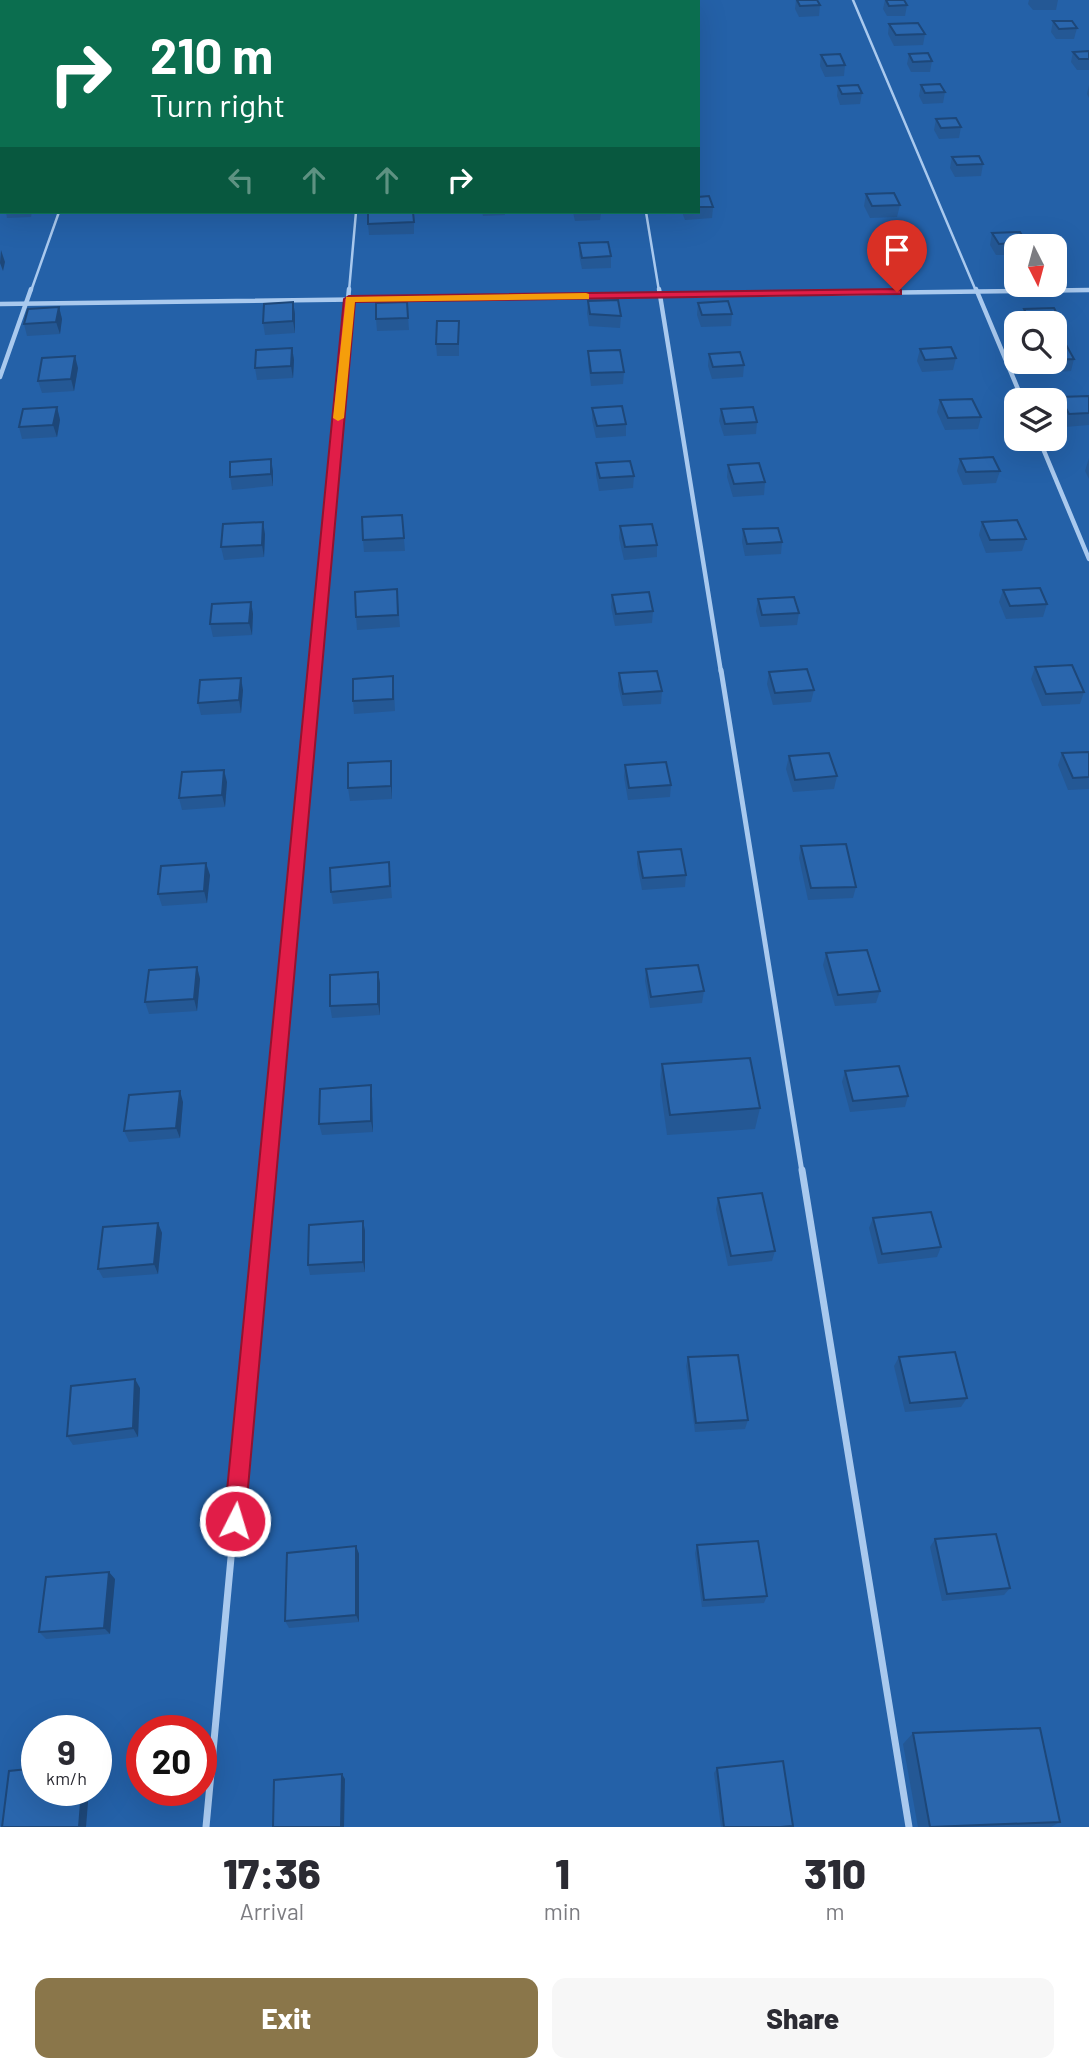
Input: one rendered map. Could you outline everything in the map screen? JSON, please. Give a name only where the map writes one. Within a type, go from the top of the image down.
[{"type":"lane","points":[[853,0],[1018,388]]},
{"type":"lane","points":[[0,377],[58,214]]},
{"type":"lane","points":[[206,1827],[356,214]]},
{"type":"lane","points":[[646,214],[909,1827]]},
{"type":"lane","points":[[0,304],[1089,290]]},
{"type":"lane","points":[[1044,451],[1089,559]]},
{"type":"shaded area","points":[[700,0],[1089,0],[1089,1827],[0,1827],[0,214],[700,214]]},
{"type":"building","points":[[797,0],[817,0],[820,5],[800,6]]},
{"type":"building","points":[[886,0],[904,0],[907,5],[889,6]]},
{"type":"building","points":[[1053,21],[1072,21],[1077,28],[1059,29]]},
{"type":"building","points":[[918,23],[925,34],[896,35],[889,24]]},
{"type":"building","points":[[1089,51],[1089,59],[1079,59],[1073,52]]},
{"type":"building","points":[[928,53],[932,61],[913,62],[909,54]]},
{"type":"building","points":[[840,54],[845,65],[827,66],[821,55]]},
{"type":"building","points":[[940,84],[945,92],[925,93],[921,85]]},
{"type":"building","points":[[858,85],[862,93],[842,94],[838,86]]},
{"type":"building","points":[[956,118],[961,127],[941,128],[936,119]]},
{"type":"building","points":[[979,156],[983,164],[957,165],[952,157]]},
{"type":"building","points":[[894,193],[900,205],[872,206],[866,194]]},
{"type":"building","points":[[709,196],[713,207],[700,207],[700,197]]},
{"type":"building","points":[[368,214],[413,214],[414,222],[368,224]]},
{"type":"building","points":[[992,233],[1021,234],[1004,234],[1004,244],[999,244]]},
{"type":"building","points":[[909,235],[913,244],[885,245],[881,236]]},
{"type":"building","points":[[608,242],[611,256],[582,258],[579,243]]},
{"type":"building","points":[[618,300],[621,316],[590,314],[588,301]]},
{"type":"building","points":[[728,301],[732,314],[702,315],[698,303]]},
{"type":"building","points":[[293,302],[293,321],[263,323],[264,304]]},
{"type":"building","points":[[407,302],[408,318],[376,319],[376,303]]},
{"type":"building","points":[[59,307],[56,322],[24,324],[28,309]]},
{"type":"building","points":[[1054,308],[1056,311],[1025,311],[1024,309]]},
{"type":"building","points":[[437,321],[459,321],[458,344],[436,344]]},
{"type":"building","points":[[951,347],[956,358],[925,360],[920,349]]},
{"type":"building","points":[[1067,347],[1074,359],[1067,359]]},
{"type":"building","points":[[292,348],[291,366],[255,368],[256,350]]},
{"type":"building","points":[[620,350],[624,372],[591,373],[588,351]]},
{"type":"building","points":[[740,352],[744,365],[713,367],[709,354]]},
{"type":"building","points":[[75,356],[71,379],[38,381],[42,358]]},
{"type":"building","points":[[1089,396],[1089,413],[1069,414],[1067,397]]},
{"type":"building","points":[[972,399],[981,417],[948,418],[940,400]]},
{"type":"building","points":[[622,406],[626,424],[597,426],[592,408]]},
{"type":"building","points":[[57,407],[53,425],[19,427],[23,409]]},
{"type":"building","points":[[753,407],[757,422],[725,424],[721,409]]},
{"type":"building","points":[[993,457],[1000,471],[966,472],[960,459]]},
{"type":"building","points":[[271,459],[271,474],[230,477],[230,462]]},
{"type":"building","points":[[630,461],[634,476],[600,478],[596,463]]},
{"type":"building","points":[[759,463],[765,482],[734,484],[728,465]]},
{"type":"building","points":[[402,515],[404,538],[363,540],[362,517]]},
{"type":"building","points":[[1017,520],[1026,539],[990,540],[982,522]]},
{"type":"building","points":[[263,522],[262,545],[221,547],[223,524]]},
{"type":"building","points":[[652,524],[657,545],[625,547],[620,526]]},
{"type":"building","points":[[778,528],[782,542],[747,544],[743,529]]},
{"type":"building","points":[[1040,588],[1047,604],[1010,606],[1003,590]]},
{"type":"building","points":[[397,589],[398,615],[356,617],[355,592]]},
{"type":"building","points":[[649,592],[653,611],[616,614],[612,595]]},
{"type":"building","points":[[794,597],[799,613],[762,615],[758,599]]},
{"type":"building","points":[[251,602],[249,623],[210,624],[212,604]]},
{"type":"building","points":[[1072,665],[1084,692],[1046,694],[1035,667]]},
{"type":"building","points":[[807,669],[814,690],[775,693],[769,672]]},
{"type":"building","points":[[657,671],[662,691],[623,694],[619,673]]},
{"type":"building","points":[[393,676],[393,699],[353,701],[353,679]]},
{"type":"building","points":[[241,678],[239,700],[198,703],[200,680]]},
{"type":"building","points":[[1089,752],[1089,777],[1073,778],[1062,753]]},
{"type":"building","points":[[829,753],[837,776],[795,780],[789,756]]},
{"type":"building","points":[[391,761],[391,786],[348,788],[348,763]]},
{"type":"building","points":[[666,762],[671,785],[629,788],[625,765]]},
{"type":"building","points":[[224,770],[222,795],[179,798],[182,772]]},
{"type":"building","points":[[846,844],[856,887],[811,888],[801,846]]},
{"type":"building","points":[[681,849],[686,875],[643,878],[638,852]]},
{"type":"building","points":[[389,862],[390,886],[331,892],[330,868]]},
{"type":"building","points":[[206,863],[204,891],[158,894],[161,866]]},
{"type":"building","points":[[867,950],[880,991],[838,995],[826,953]]},
{"type":"building","points":[[698,965],[704,991],[651,997],[646,969]]},
{"type":"building","points":[[197,967],[194,999],[145,1002],[149,970]]},
{"type":"building","points":[[378,972],[378,1004],[330,1006],[330,975]]},
{"type":"building","points":[[750,1058],[760,1108],[670,1115],[662,1064]]},
{"type":"building","points":[[899,1066],[908,1096],[853,1101],[845,1071]]},
{"type":"building","points":[[371,1085],[371,1121],[319,1124],[320,1089]]},
{"type":"building","points":[[180,1091],[176,1128],[124,1131],[129,1095]]},
{"type":"building","points":[[762,1193],[775,1251],[731,1256],[718,1198]]},
{"type":"building","points":[[931,1212],[941,1247],[882,1254],[873,1218]]},
{"type":"building","points":[[363,1221],[363,1262],[308,1265],[309,1225]]},
{"type":"building","points":[[158,1223],[154,1264],[98,1269],[103,1227]]},
{"type":"building","points":[[955,1352],[967,1398],[910,1403],[899,1357]]},
{"type":"building","points":[[738,1355],[748,1420],[696,1423],[688,1357]]},
{"type":"building","points":[[135,1379],[133,1428],[67,1436],[71,1386]]},
{"type":"building","points":[[996,1534],[1010,1588],[947,1594],[935,1539]]},
{"type":"building","points":[[758,1541],[767,1596],[704,1600],[697,1545]]},
{"type":"building","points":[[356,1546],[356,1615],[285,1621],[287,1553]]},
{"type":"building","points":[[109,1572],[104,1628],[39,1632],[46,1577]]},
{"type":"building","points":[[1040,1728],[1060,1822],[930,1827],[913,1733]]},
{"type":"building","points":[[783,1761],[793,1826],[724,1827],[717,1768]]},
{"type":"building","points":[[21,1770],[21,1806],[81,1806],[79,1827],[2,1827],[9,1771]]},
{"type":"building","points":[[342,1774],[341,1827],[273,1827],[274,1780]]},
{"type":"slow traffic","points":[[338,418],[349,299],[586,296]]},
{"type":"route","points":[[235,1521],[349,299],[897,292]]}]
